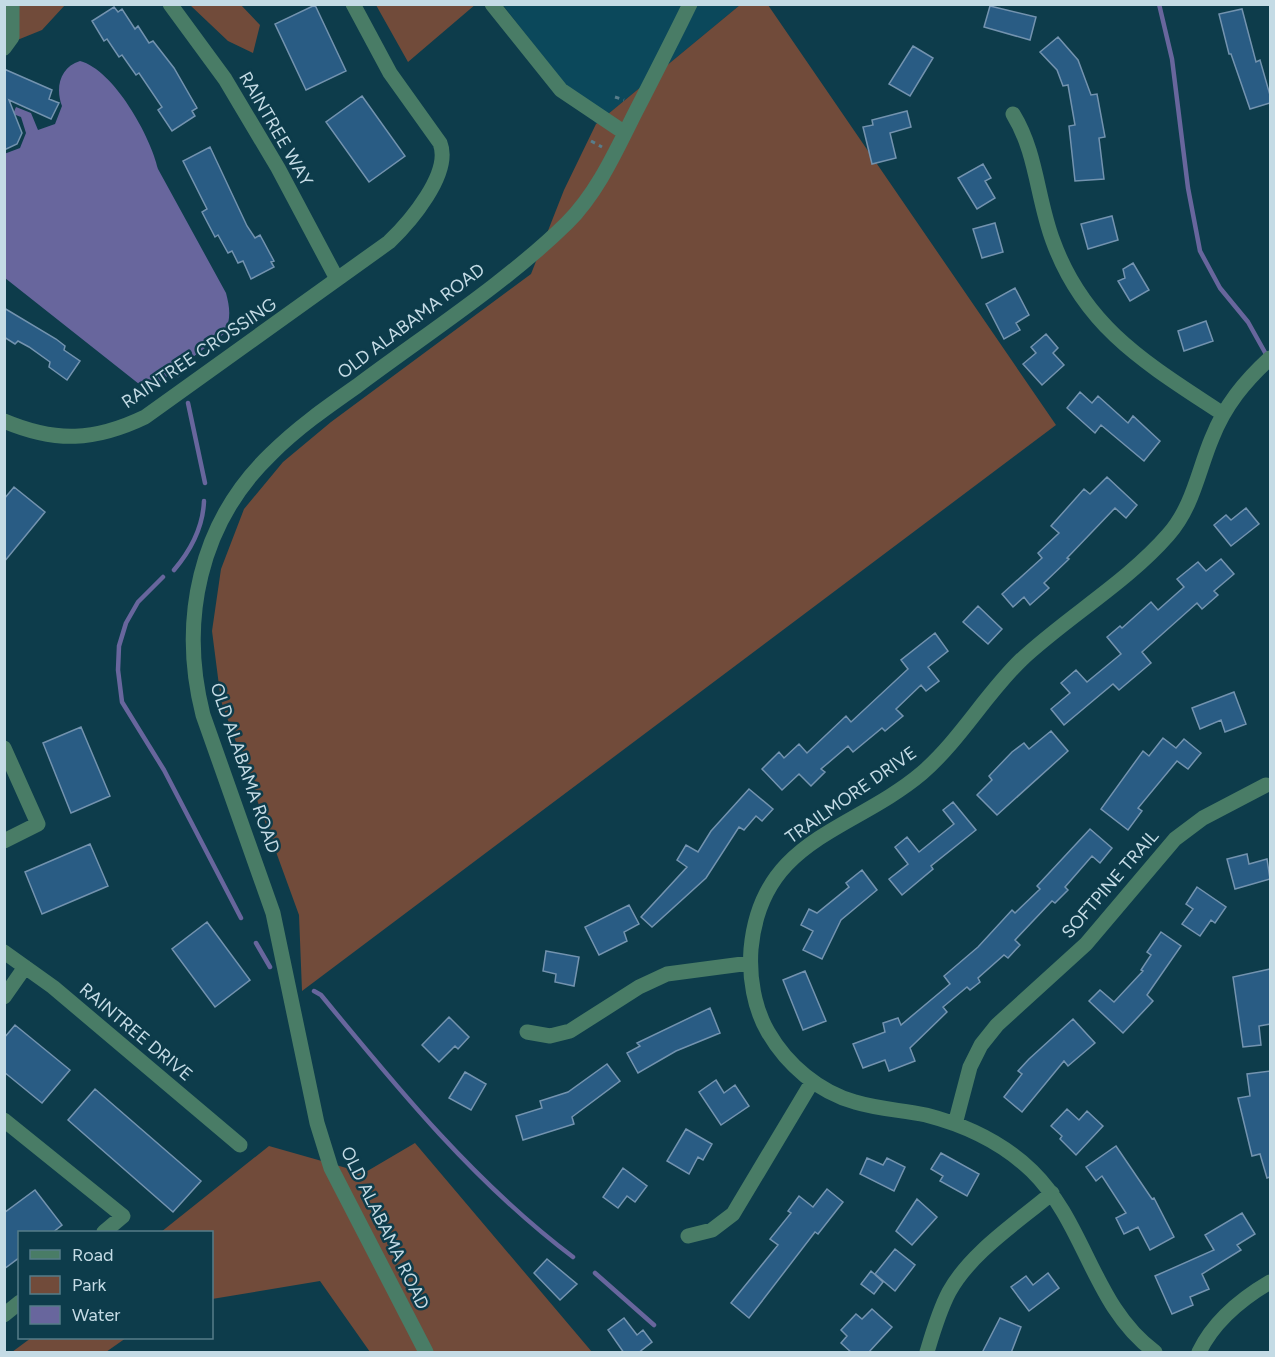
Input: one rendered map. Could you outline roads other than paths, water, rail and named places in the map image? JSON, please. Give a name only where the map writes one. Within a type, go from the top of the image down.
[{"type":"street","points":[[4,48],[12,36],[12,4]]},
{"type":"street","name":"RAINTREE WAY","points":[[170,4],[225,79],[278,168],[337,279]]},
{"type":"street","name":"RAINTREE CROSSING","points":[[4,421],[48,436],[71,438],[120,429],[145,417],[389,242],[409,222],[441,166],[444,153],[440,143],[378,54],[353,4]]},
{"type":"street","points":[[492,4],[561,90],[625,133]]},
{"type":"street","name":"OLD ALABAMA ROAD","points":[[426,1353],[340,1188],[323,1146],[273,913],[203,715],[196,688],[192,637],[195,595],[216,530],[231,503],[263,462],[311,420],[543,245],[588,198],[625,133],[690,4]]},
{"type":"street","points":[[1013,114],[1029,144],[1053,241],[1065,270],[1085,302],[1108,330],[1135,355],[1223,414]]},
{"type":"street","name":"TRAILMORE DRIVE","points":[[1155,1353],[1119,1317],[1101,1288],[1070,1221],[1052,1193],[1010,1152],[983,1136],[955,1124],[924,1115],[856,1103],[812,1082],[786,1058],[767,1030],[754,997],[750,963],[753,933],[761,906],[775,879],[793,857],[817,837],[892,795],[921,773],[1022,660],[1168,535],[1192,498],[1223,414],[1243,384],[1270,358]]},
{"type":"street","points":[[4,748],[38,824],[4,841]]},
{"type":"street","name":"SOFTPINE TRAIL","points":[[955,1124],[970,1067],[981,1045],[997,1025],[1086,944],[1175,839],[1203,818],[1266,785]]},
{"type":"street","name":"RAINTREE DRIVE","points":[[4,952],[240,1145]]},
{"type":"street","points":[[527,1032],[550,1036],[570,1031],[639,987],[667,974],[750,963]]},
{"type":"street","points":[[4,997],[25,967]]},
{"type":"street","points":[[688,1236],[712,1230],[733,1214],[812,1082]]},
{"type":"street","points":[[4,1120],[123,1216],[106,1231]]},
{"type":"street","points":[[927,1353],[936,1322],[950,1290],[976,1258],[1052,1193]]},
{"type":"street","points":[[1199,1353],[1214,1329],[1232,1309],[1250,1293],[1270,1282]]},
{"type":"street","points":[[4,1315],[18,1304]]},
{"type":"water","points":[[80,61],[106,77],[129,106],[148,140],[158,169],[226,293],[229,318],[225,333],[154,386],[139,384],[5,278],[4,154],[20,148],[26,133],[21,117],[13,114],[16,107],[31,113],[38,130],[55,124],[62,106],[59,92],[61,79],[68,68]]},
{"type":"waterway","points":[[1159,4],[1172,59],[1188,188],[1200,251],[1220,288],[1248,322],[1267,356]]},
{"type":"waterway","points":[[176,370],[178,375]]},
{"type":"waterway","points":[[188,403],[205,483]]},
{"type":"waterway","points":[[174,570],[186,555],[195,538],[204,501]]},
{"type":"waterway","points":[[163,577],[138,602],[126,623],[119,646],[118,670],[122,702],[164,770],[241,918]]},
{"type":"waterway","points":[[256,943],[270,967]]},
{"type":"waterway","points":[[314,991],[321,995],[409,1100],[471,1167],[537,1229],[573,1257]]},
{"type":"waterway","points":[[595,1273],[654,1325]]}]
